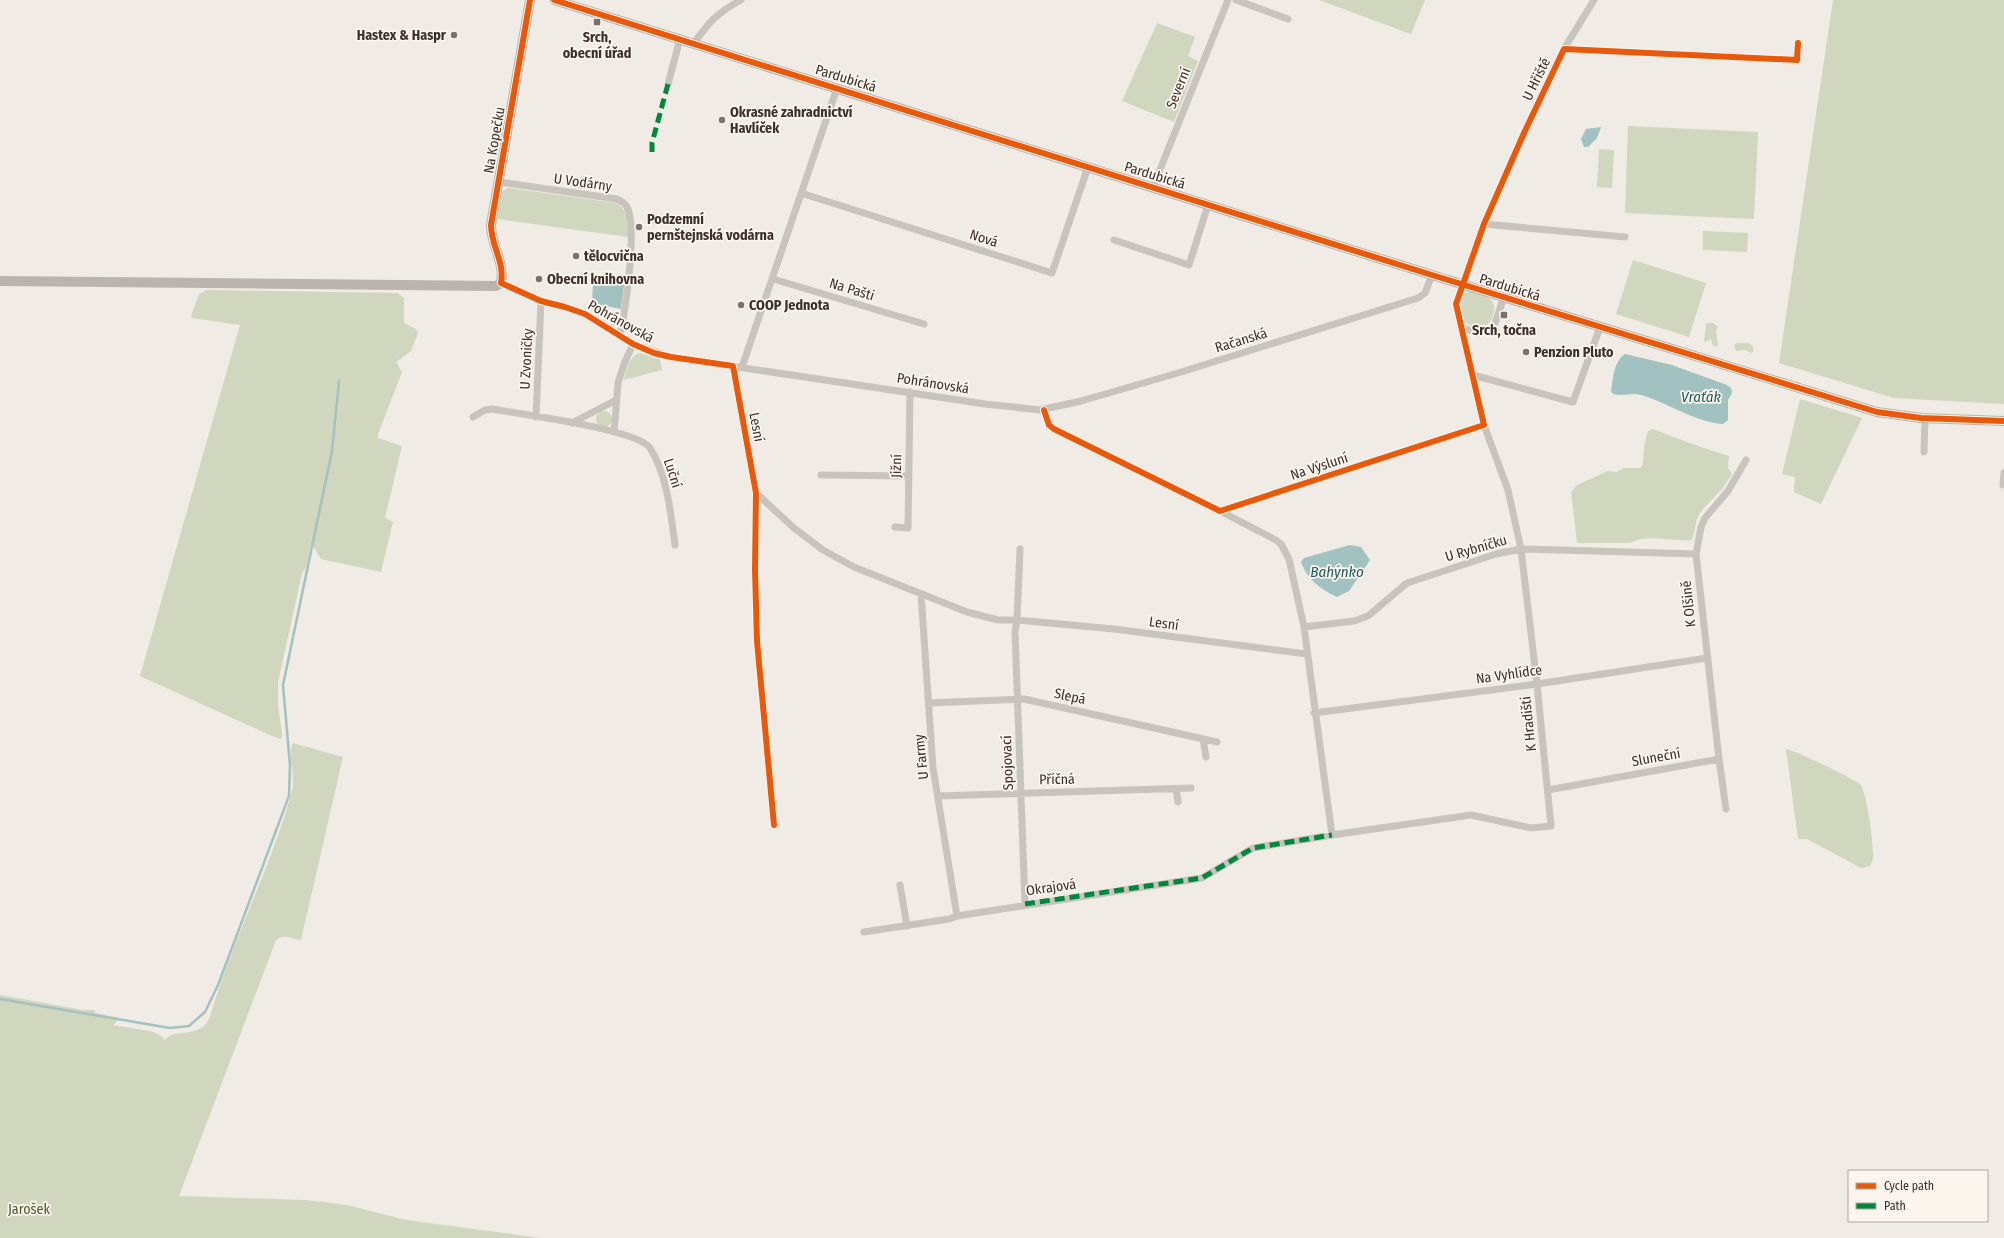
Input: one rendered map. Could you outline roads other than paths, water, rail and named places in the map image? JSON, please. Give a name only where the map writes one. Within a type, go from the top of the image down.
[{"type":"street","name":"Na Kopečku","points":[[501,283],[502,265],[491,234],[530,0]]},
{"type":"street","name":"Pardubická","points":[[554,0],[569,2],[680,39],[1208,205],[1880,413],[1925,418],[2004,421]]},
{"type":"street","points":[[694,43],[704,28],[720,12],[741,0]]},
{"type":"street","name":"Severní","points":[[1153,187],[1228,0]]},
{"type":"street","points":[[1236,0],[1288,19]]},
{"type":"street","points":[[1564,49],[1594,0]]},
{"type":"street","points":[[668,84],[680,39]]},
{"type":"street","name":"U Hřiště","points":[[1462,284],[1466,278],[1484,224],[1524,133],[1564,49],[1797,60],[1798,43]]},
{"type":"street","points":[[742,367],[837,88]]},
{"type":"street","name":"Nová","points":[[801,194],[1052,273],[1088,167]]},
{"type":"street","name":"U Vodárny","points":[[499,182],[617,199],[626,206],[630,217],[631,250],[620,336]]},
{"type":"street","points":[[1114,240],[1189,265],[1208,205]]},
{"type":"street","points":[[1484,224],[1625,237]]},
{"type":"street","name":"Račanská","points":[[1044,410],[1178,373],[1418,298],[1425,293],[1432,275]]},
{"type":"street","name":"Na Pašti","points":[[773,279],[924,324]]},
{"type":"street","points":[[0,281],[490,287],[501,283]]},
{"type":"street","name":"Pohránovská","points":[[501,283],[541,302],[565,307],[585,314],[633,344],[671,357],[1018,409],[1044,410]]},
{"type":"street","points":[[1462,284],[1456,307],[1484,425],[1508,490],[1521,549]]},
{"type":"street","points":[[1461,327],[1477,333],[1489,331],[1495,323],[1504,297]]},
{"type":"street","name":"U Zvoničky","points":[[536,417],[541,302]]},
{"type":"street","points":[[1473,375],[1573,402],[1600,327]]},
{"type":"street","points":[[473,417],[485,410],[492,409],[614,432],[616,400],[620,374],[633,344]]},
{"type":"street","name":"Lesní","points":[[733,366],[756,492],[794,528],[823,550],[854,567],[968,612],[998,620],[1017,620],[1114,629],[1307,654]]},
{"type":"street","name":"Jižní","points":[[895,528],[908,528],[910,392]]},
{"type":"street","points":[[572,423],[616,400]]},
{"type":"street","points":[[1044,410],[1049,425],[1054,429],[1220,511],[1281,544],[1289,559],[1304,627],[1314,713],[1332,836]]},
{"type":"street","points":[[1924,452],[1925,418]]},
{"type":"street","name":"Na Výsluní","points":[[1220,511],[1484,425]]},
{"type":"street","name":"Luční","points":[[614,432],[643,442],[650,447],[660,470],[670,510],[675,545]]},
{"type":"street","name":"K Olšině","points":[[1719,759],[1696,554],[1701,527],[1706,518],[1728,491],[1746,460]]},
{"type":"street","points":[[2003,485],[2004,473]]},
{"type":"street","points":[[821,475],[909,476]]},
{"type":"street","points":[[1017,620],[1020,549]]},
{"type":"street","name":"U Rybníčku","points":[[1304,627],[1354,620],[1368,616],[1407,583],[1496,554],[1521,549],[1696,554]]},
{"type":"street","name":"K Hradišti","points":[[1332,836],[1471,814],[1531,828],[1551,826],[1537,684],[1521,549]]},
{"type":"street","name":"U Farmy","points":[[921,594],[933,768],[957,916]]},
{"type":"street","name":"Spojovací","points":[[1017,620],[1015,632],[1025,904]]},
{"type":"street","name":"Na Vyhlídce","points":[[1314,713],[1537,684],[1707,658]]},
{"type":"street","name":"Slepá","points":[[929,703],[1024,700],[1217,742]]},
{"type":"street","points":[[1203,739],[1206,758]]},
{"type":"street","points":[[1719,759],[1726,809]]},
{"type":"street","name":"Sluneční","points":[[1548,790],[1719,759]]},
{"type":"street","name":"Příčná","points":[[938,796],[1191,788]]},
{"type":"street","points":[[1176,789],[1178,802]]},
{"type":"street","name":"Okrajová","points":[[864,932],[906,926],[1025,904],[1202,878],[1253,848],[1332,836]]},
{"type":"street","points":[[900,885],[906,926]]},
{"type":"water","points":[[1601,127],[1597,138],[1588,147],[1584,147],[1581,139],[1586,129]]},
{"type":"water","points":[[593,284],[624,285],[621,309],[592,303]]},
{"type":"water","name":"Vraťák","points":[[1625,354],[1672,365],[1727,385],[1731,388],[1732,393],[1728,400],[1728,420],[1723,424],[1712,423],[1641,395],[1613,394],[1611,391],[1616,365]]},
{"type":"water","name":"Bahýnko","points":[[1350,545],[1361,547],[1370,560],[1349,591],[1337,597],[1315,583],[1307,574],[1301,562],[1304,558]]},
{"type":"waterway","points":[[0,999],[170,1028],[189,1026],[205,1012],[218,985],[289,796],[290,765],[283,685],[332,451],[339,381]]},
{"type":"place","name":"Srch, obecní úřad","points":[[597,22]]},
{"type":"place","name":"Hastex & Haspr","points":[[454,35]]},
{"type":"place","name":"Okrasné zahradnictví Havlíček","points":[[722,120]]},
{"type":"place","name":"Podzemní pernštejnská vodárna","points":[[639,227]]},
{"type":"place","name":"tělocvična","points":[[576,256]]},
{"type":"place","name":"Obecní knihovna","points":[[539,279]]},
{"type":"place","name":"COOP Jednota","points":[[741,305]]},
{"type":"place","name":"Srch, točna","points":[[1504,315]]},
{"type":"place","name":"Penzion Pluto","points":[[1526,352]]},
{"type":"park label","name":"Jarošek","points":[[29,1209]]}]
